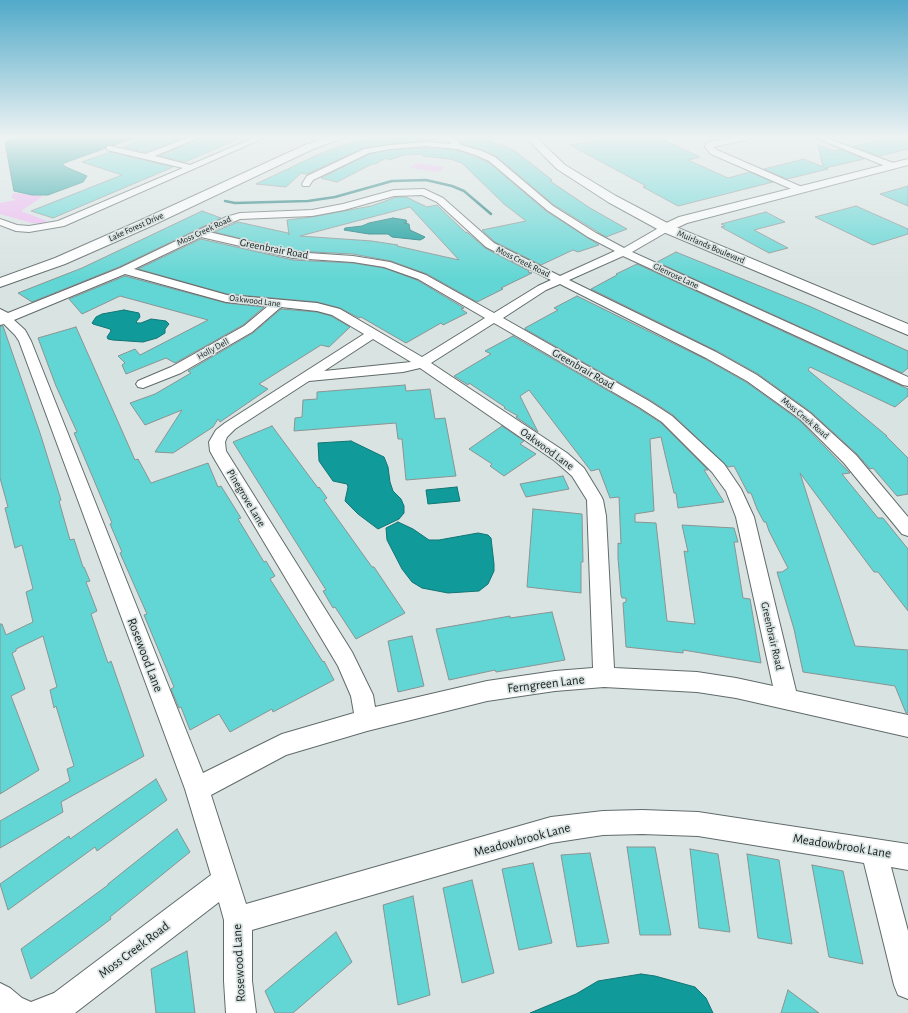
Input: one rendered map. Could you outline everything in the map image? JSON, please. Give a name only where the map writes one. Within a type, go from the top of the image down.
[{"type":"main road","name":"Lake Forest Drive","points":[[0,270],[52,251],[204,184]]},
{"type":"main road","name":"Lake Forest Drive","points":[[0,283],[60,261],[229,184]]},
{"type":"main road","name":"Muirlands Boulevard","points":[[588,184],[666,228],[908,330]]},
{"type":"street","points":[[0,222],[21,229],[37,229],[53,226],[76,218],[151,184]]},
{"type":"street","name":"Glenrose Lane","points":[[522,184],[550,208],[592,235],[622,251],[908,382]]},
{"type":"street","points":[[788,184],[799,189]]},
{"type":"street","points":[[306,377],[403,368],[422,363],[542,288],[559,279],[636,246],[666,228],[683,220],[818,184]]},
{"type":"street","name":"Moss Creek Road","points":[[2,318],[124,270],[234,217],[312,212],[344,207],[394,193],[424,192],[440,200],[490,246],[711,355],[752,378],[784,400],[814,424],[850,459],[908,528]]},
{"type":"street","name":"Greenbrair Road","points":[[199,233],[293,255],[353,259],[397,268],[422,277],[644,404],[667,419],[718,468],[733,489],[745,517],[787,700]]},
{"type":"street","name":"Oakwood Lane","points":[[124,270],[226,298],[330,310],[422,363],[560,457],[578,472],[595,500],[604,678]]},
{"type":"street","name":"Holly Dell","points":[[143,384],[176,370],[248,329],[278,304]]},
{"type":"street","name":"Rosewood Lane","points":[[2,318],[21,333],[25,341],[197,789],[238,920],[238,980],[241,1013]]},
{"type":"street","name":"Pinegrove Lane","points":[[367,720],[362,695],[345,659],[218,451],[217,442],[221,434],[230,426],[372,334]]},
{"type":"street","name":"Ferngreen Lane","points":[[197,789],[282,745],[367,720],[487,691],[555,681],[604,678],[697,682],[736,688],[908,726]]},
{"type":"street","name":"Meadowbrook Lane","points":[[238,920],[551,830],[590,824],[642,822],[698,824],[908,857]]},
{"type":"street","points":[[874,851],[908,985]]},
{"type":"street","name":"Moss Creek Road","points":[[39,1013],[64,1003],[225,881]]},
{"type":"street","points":[[0,998],[6,1005],[17,1012],[23,1013]]},
{"type":"shaded area","points":[[14,193],[42,196],[21,211],[47,221],[41,224],[32,223],[0,214],[0,203],[16,200],[11,197]]},
{"type":"water","points":[[13,184],[77,184],[48,195],[32,195],[14,191]]},
{"type":"water","points":[[393,218],[406,220],[407,222],[404,223],[409,224],[410,230],[425,237],[420,240],[392,237],[388,234],[369,234],[344,230],[345,228],[362,226]]},
{"type":"water","points":[[124,310],[139,313],[140,317],[136,322],[137,323],[151,319],[166,321],[169,324],[165,329],[165,333],[157,338],[143,342],[108,339],[107,337],[111,331],[110,329],[92,323],[96,317],[102,314]]},
{"type":"water","points":[[351,441],[384,457],[388,467],[393,491],[401,499],[404,506],[404,513],[399,519],[378,529],[358,514],[345,501],[348,487],[347,484],[333,481],[319,461],[318,443]]},
{"type":"water","points":[[457,487],[460,501],[428,504],[426,490]]},
{"type":"water","points":[[398,522],[413,529],[429,540],[439,540],[478,533],[488,535],[491,538],[494,571],[488,584],[479,591],[448,593],[422,588],[412,582],[402,569],[387,540],[386,528]]},
{"type":"water","points":[[641,974],[655,976],[695,987],[706,998],[713,1013],[530,1013],[576,994],[598,981]]},
{"type":"building","points":[[99,184],[132,184],[53,218],[31,211]]},
{"type":"building","points":[[259,184],[289,184],[286,187]]},
{"type":"building","points":[[484,184],[514,184],[546,211],[599,245],[578,252],[573,250],[541,265],[495,242],[482,230],[526,221],[504,204]]},
{"type":"building","points":[[529,184],[555,184],[590,208],[627,229],[606,237],[554,205]]},
{"type":"building","points":[[643,184],[764,184],[678,206],[643,187],[646,186]]},
{"type":"building","points":[[908,186],[908,206],[880,194]]},
{"type":"building","points":[[397,197],[406,197],[427,207],[437,205],[465,232],[485,248],[532,273],[477,302],[427,274],[391,261],[353,254],[293,251],[214,232],[238,222],[288,233],[289,235],[287,220],[371,206]],"holes":[[[410,207],[459,260],[397,246],[398,245],[372,241],[300,236]]]},
{"type":"building","points":[[856,206],[908,229],[908,234],[873,245],[815,217]]},
{"type":"building","points":[[202,211],[221,218],[119,267],[32,302],[18,293],[82,268]]},
{"type":"building","points":[[766,212],[785,222],[754,230],[788,248],[769,253],[721,227],[725,226],[721,224]]},
{"type":"building","points":[[201,239],[293,260],[353,263],[384,268],[417,280],[464,308],[461,309],[467,313],[443,325],[441,323],[406,343],[361,317],[359,318],[340,308],[317,302],[227,294],[138,269]]},
{"type":"building","points":[[676,252],[809,306],[908,351],[908,368],[902,373],[657,262]]},
{"type":"building","points":[[637,264],[908,389],[908,396],[895,407],[810,367],[808,370],[887,436],[908,458],[908,494],[897,496],[873,468],[870,469],[857,454],[811,412],[758,374],[717,351],[591,289],[617,275],[616,274]]},
{"type":"building","points":[[125,276],[226,303],[264,307],[243,325],[175,363],[166,358],[126,374],[122,365],[125,363],[118,356],[135,349],[140,355],[208,320],[120,296],[82,314],[69,299]]},
{"type":"building","points":[[577,296],[705,359],[746,382],[799,420],[850,473],[842,474],[878,518],[883,518],[908,549],[908,611],[878,572],[874,572],[800,473],[855,646],[908,650],[908,713],[906,713],[895,686],[803,672],[794,629],[777,572],[782,572],[788,568],[766,522],[764,522],[757,509],[751,493],[748,493],[734,466],[728,467],[673,415],[650,400],[525,329],[558,310],[554,308]]},
{"type":"building","points":[[281,309],[317,312],[331,316],[350,327],[329,347],[321,345],[259,384],[268,389],[220,422],[218,419],[213,427],[173,453],[155,452],[182,410],[145,425],[130,403],[155,394],[191,373],[188,371],[253,333]]},
{"type":"building","points":[[0,326],[3,326],[40,433],[61,500],[59,501],[70,540],[74,539],[83,567],[90,581],[86,582],[97,611],[91,614],[108,663],[111,661],[144,756],[61,802],[63,812],[0,848],[0,821],[70,781],[67,769],[74,766],[56,706],[54,708],[50,690],[57,687],[43,636],[16,649],[16,651],[12,653],[25,689],[11,696],[39,770],[0,794],[0,624],[2,624],[6,635],[33,622],[26,592],[33,589],[22,545],[15,548],[5,508],[8,507],[0,478]]},
{"type":"building","points":[[76,327],[135,460],[138,459],[151,483],[208,463],[218,487],[221,486],[241,518],[238,519],[264,562],[266,561],[275,576],[270,579],[323,662],[324,661],[334,680],[273,712],[272,709],[230,732],[219,714],[190,730],[181,707],[179,708],[171,689],[174,687],[144,615],[147,614],[120,553],[122,552],[110,524],[112,523],[74,433],[77,432],[56,386],[38,338]]},
{"type":"building","points":[[513,336],[638,408],[661,423],[708,470],[704,470],[724,502],[678,508],[676,493],[674,493],[661,437],[650,439],[654,511],[635,514],[635,522],[656,523],[667,621],[695,624],[684,551],[688,552],[682,525],[734,528],[738,542],[734,542],[743,598],[750,599],[761,663],[683,650],[683,653],[626,647],[623,603],[626,602],[626,598],[622,598],[621,595],[618,558],[618,543],[621,544],[619,497],[610,498],[599,469],[591,471],[529,390],[520,396],[538,432],[516,417],[518,416],[469,383],[468,385],[454,376],[491,354],[485,351]]},
{"type":"building","points":[[405,385],[406,391],[430,389],[435,419],[445,418],[456,476],[406,480],[402,439],[398,439],[396,423],[294,431],[295,418],[302,417],[303,400],[317,399],[317,392]]},
{"type":"building","points":[[272,426],[327,498],[324,500],[372,567],[374,567],[405,613],[356,639],[335,607],[333,608],[323,591],[326,590],[233,442]]},
{"type":"building","points":[[502,426],[524,441],[520,444],[536,454],[504,476],[490,466],[492,464],[469,449]]},
{"type":"building","points":[[563,476],[569,489],[526,497],[520,484]]},
{"type":"building","points":[[533,509],[582,514],[583,562],[581,562],[581,593],[527,587]]},
{"type":"building","points":[[552,612],[565,660],[496,672],[495,670],[449,680],[436,629],[510,616],[510,618]]},
{"type":"building","points":[[412,636],[424,686],[398,692],[388,641]]},
{"type":"building","points":[[156,779],[167,800],[97,851],[95,847],[8,910],[0,884],[69,836],[70,839]]},
{"type":"building","points":[[177,829],[190,852],[110,917],[111,919],[31,979],[21,949],[108,885]]},
{"type":"building","points":[[627,847],[655,847],[671,935],[640,935]]},
{"type":"building","points":[[690,849],[718,854],[730,932],[699,928]]},
{"type":"building","points":[[590,853],[609,943],[577,947],[561,855]]},
{"type":"building","points":[[747,854],[779,860],[792,944],[758,938]]},
{"type":"building","points":[[533,863],[552,943],[519,950],[502,869]]},
{"type":"building","points":[[812,865],[843,871],[863,964],[829,957]]},
{"type":"building","points":[[472,880],[494,973],[462,983],[443,888]]},
{"type":"building","points":[[413,896],[430,995],[398,1005],[383,905]]},
{"type":"building","points":[[336,932],[352,962],[293,1013],[275,1013],[265,991]]},
{"type":"building","points":[[187,951],[195,1013],[156,1013],[151,969]]},
{"type":"building","points":[[788,990],[819,1013],[781,1013]]},
{"type":"waterway","points":[[225,201],[235,203],[308,201],[335,197],[380,184]]},
{"type":"waterway","points":[[445,184],[464,191],[491,214]]}]
